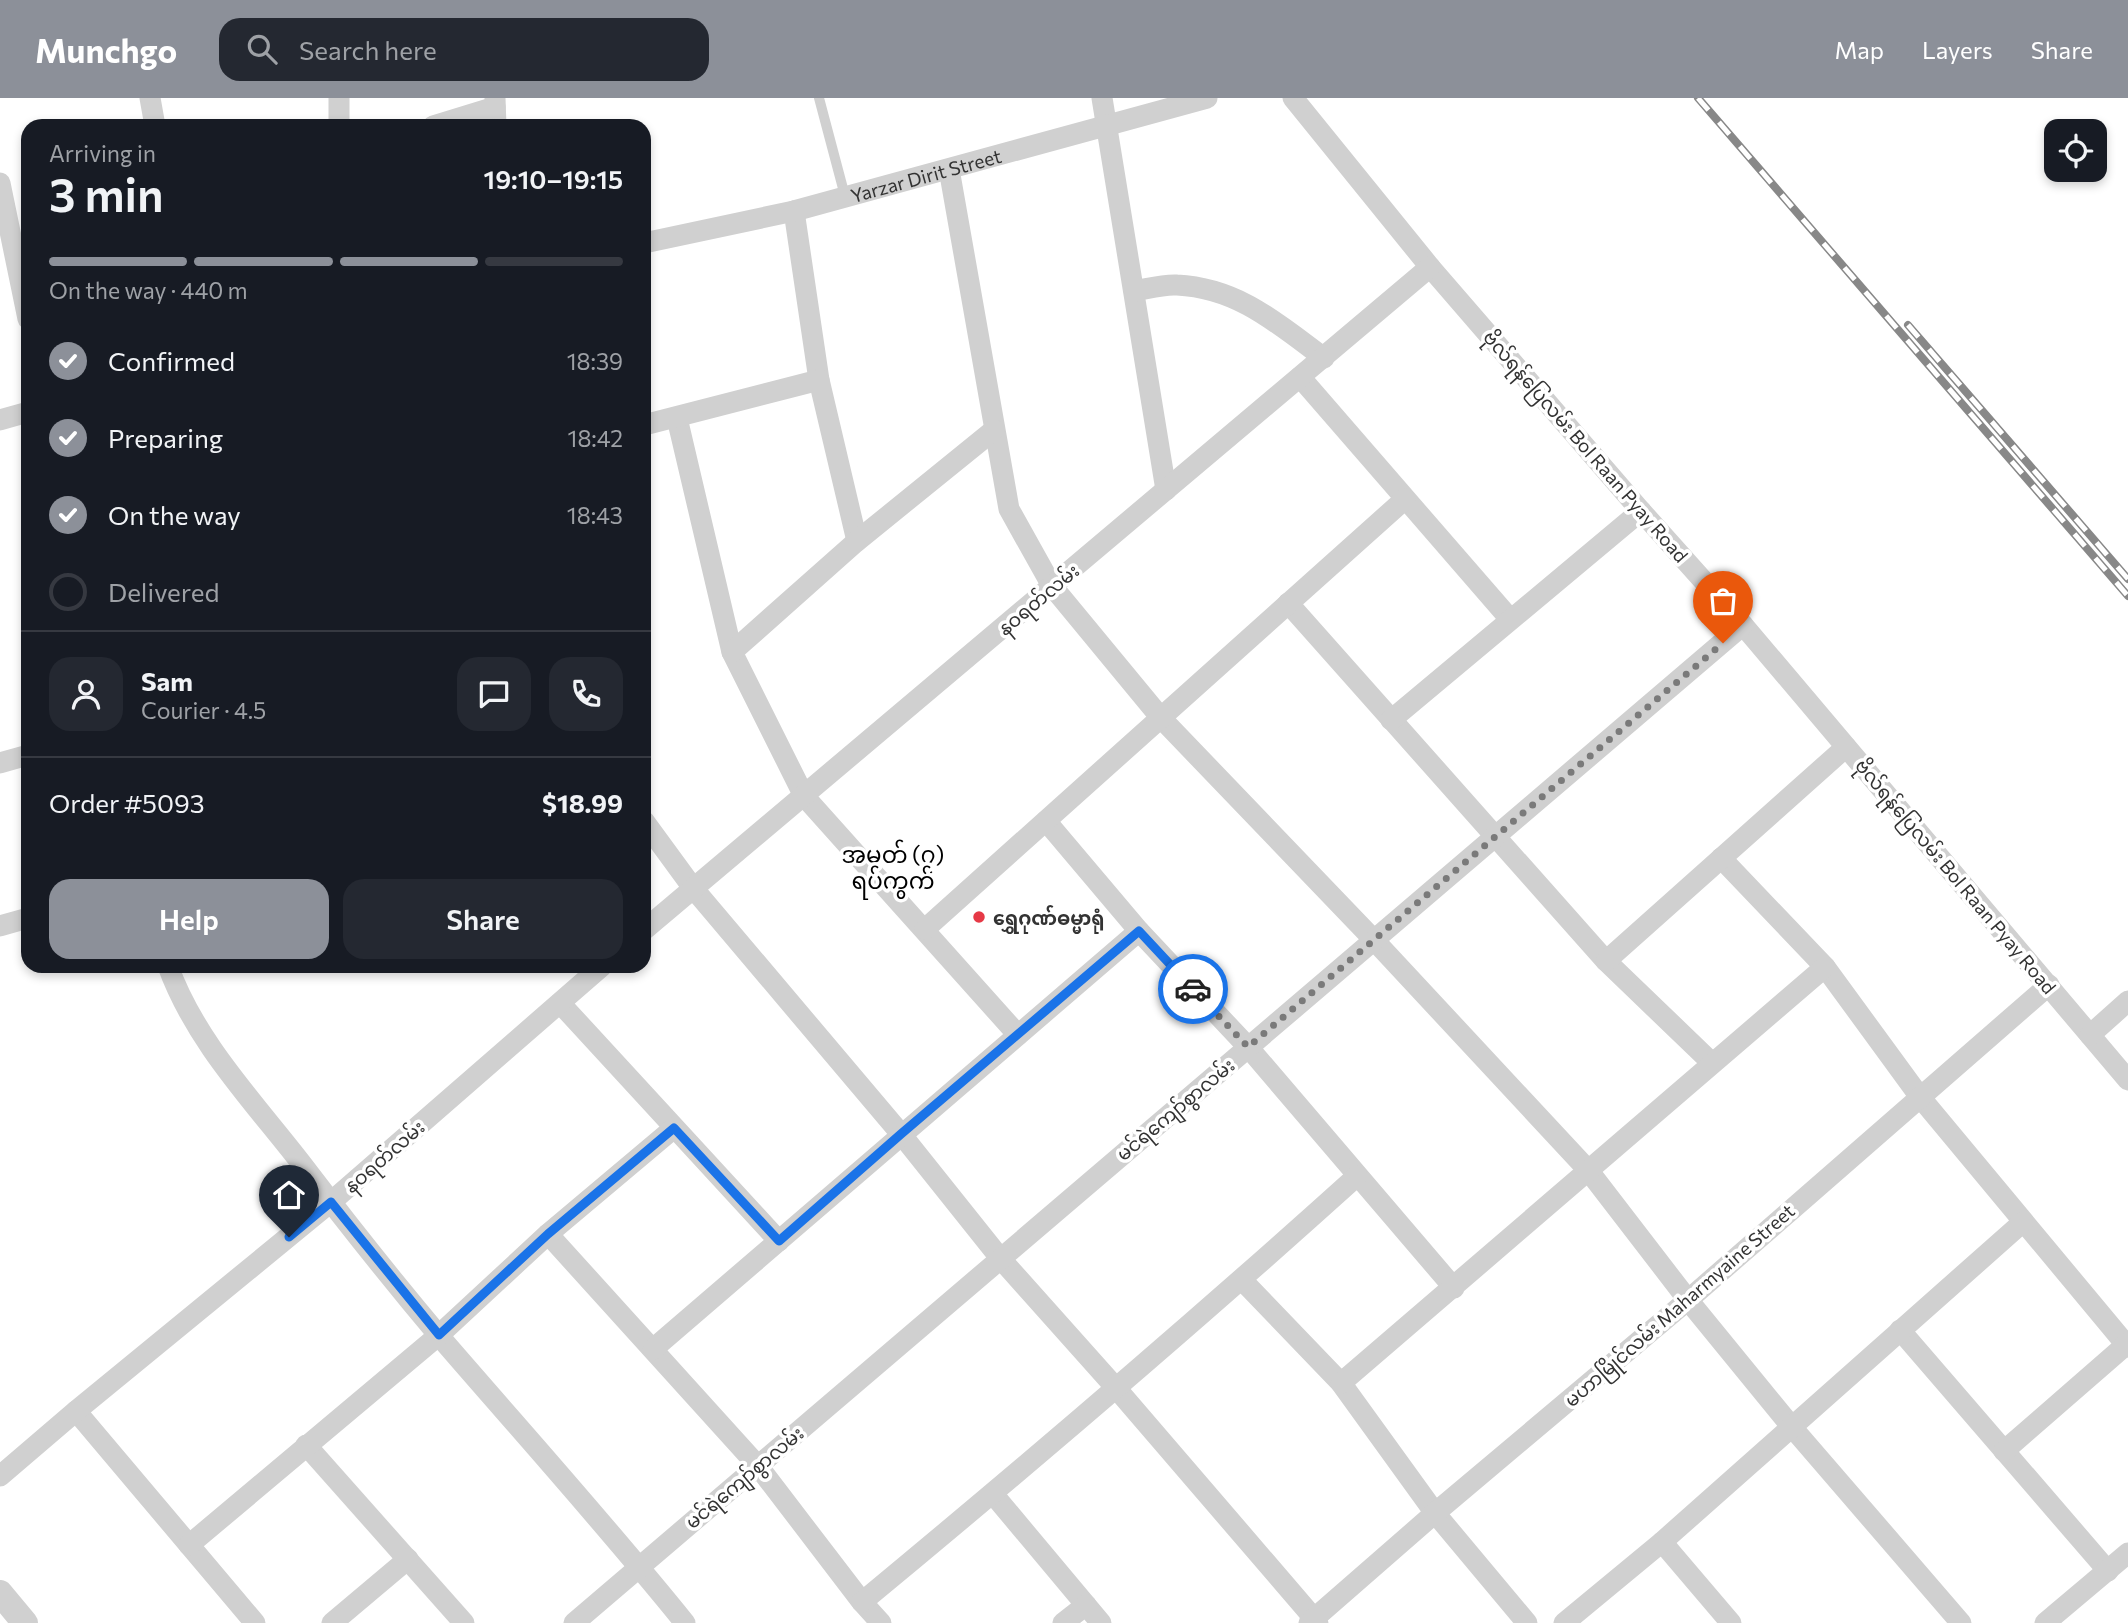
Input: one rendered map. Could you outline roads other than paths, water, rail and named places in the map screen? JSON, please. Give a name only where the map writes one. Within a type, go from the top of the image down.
[{"type":"street","points":[[150,98],[154,119]]},
{"type":"street","points":[[339,98],[339,119]]},
{"type":"street","points":[[1102,98],[1166,491]]},
{"type":"street","name":"Yarzar Dirit Street","points":[[651,242],[794,211],[1207,98]]},
{"type":"street","name":"ဗိုလ်ရန်ပြေလမ်း Bol Raan Pyay Road","points":[[1293,98],[1430,267],[1743,625],[2128,1080]]},
{"type":"street","points":[[460,119],[495,110]]},
{"type":"street","points":[[949,169],[1009,509],[1052,586],[1161,718],[1374,940],[1588,1170],[1688,1300],[1791,1426],[1961,1623]]},
{"type":"street","points":[[0,183],[21,285]]},
{"type":"street","points":[[794,211],[818,380],[857,541]]},
{"type":"street","name":"နဝရတ်လမ်း","points":[[651,924],[1430,267]]},
{"type":"street","points":[[1134,290],[1175,285],[1220,292],[1261,311],[1324,358]]},
{"type":"street","points":[[1300,377],[1510,619]]},
{"type":"street","points":[[651,424],[818,380]]},
{"type":"street","points":[[0,420],[21,414]]},
{"type":"street","points":[[677,418],[732,652],[804,796],[1018,1035]]},
{"type":"street","points":[[732,652],[857,541],[994,430]]},
{"type":"street","points":[[925,929],[1405,499]]},
{"type":"street","points":[[1391,720],[1642,511]]},
{"type":"street","points":[[1288,603],[1606,961],[1713,1063]]},
{"type":"street","name":"မင်ရဲကျော်စွာလမ်း","points":[[574,1623],[1743,625]]},
{"type":"street","points":[[1606,961],[1846,747]]},
{"type":"street","points":[[0,763],[21,757]]},
{"type":"street","points":[[1046,821],[1139,931],[1248,1047],[1454,1288]]},
{"type":"street","points":[[651,831],[693,888],[901,1134],[1000,1258],[1116,1388],[1313,1621]]},
{"type":"street","points":[[1721,858],[1825,967],[1920,1097],[2127,1345],[2004,1451]]},
{"type":"street","points":[[0,926],[21,920]]},
{"type":"street","points":[[653,1349],[1139,931]]},
{"type":"street","points":[[1341,1383],[1825,967]]},
{"type":"street","points":[[170,973],[208,1044],[331,1202],[439,1335],[685,1623]]},
{"type":"street","name":"နဝရတ်လမ်း","points":[[0,1476],[331,1202],[594,973]]},
{"type":"street","name":"မဟာမြိုင်လမ်း Maharmyaine Street","points":[[1313,1621],[1435,1513],[1688,1300],[2049,985]]},
{"type":"street","points":[[2090,1035],[2128,1001]]},
{"type":"street","points":[[560,1003],[779,1241]]},
{"type":"street","points":[[189,1545],[439,1335],[548,1234],[674,1128]]},
{"type":"street","points":[[862,1602],[993,1494],[1242,1280],[1357,1176]]},
{"type":"street","points":[[1564,1623],[1662,1542],[2023,1222]]},
{"type":"street","points":[[548,1234],[758,1466],[881,1623]]},
{"type":"street","points":[[1242,1280],[1341,1383],[1435,1513],[1527,1623]]},
{"type":"street","points":[[1900,1331],[2108,1571]]},
{"type":"street","points":[[76,1411],[255,1623]]},
{"type":"street","points":[[306,1444],[464,1623]]},
{"type":"street","points":[[993,1494],[1101,1623]]},
{"type":"street","points":[[1662,1542],[1731,1623]]},
{"type":"street","points":[[2045,1623],[2128,1553]]},
{"type":"street","points":[[332,1623],[408,1559]]},
{"type":"street","points":[[0,1593],[25,1623]]},
{"type":"street","points":[[1063,1623],[1086,1605]]},
{"type":"lane","points":[[820,98],[845,196]]},
{"type":"railway","points":[[1698,98],[2128,596]]},
{"type":"railway","points":[[1908,325],[2128,579]]},
{"type":"place","name":"ရွှေဂုဏ်ဓမ္မာရုံ","points":[[979,917]]},
{"type":"district","name":"အမှတ် (၇) ရပ်ကွက်","points":[[893,867]]}]
